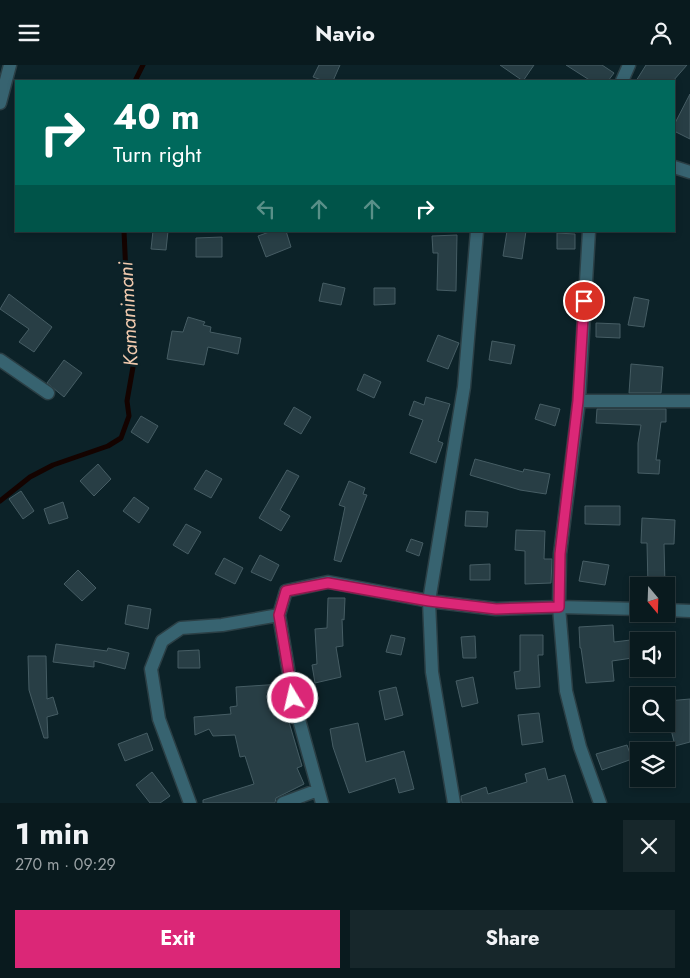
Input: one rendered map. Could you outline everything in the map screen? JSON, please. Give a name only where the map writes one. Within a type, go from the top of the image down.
[{"type":"street","points":[[0,103],[10,65]]},
{"type":"street","points":[[622,80],[629,65]]},
{"type":"street","points":[[675,167],[690,172]]},
{"type":"street","points":[[454,803],[432,672],[429,601],[464,387],[477,232]]},
{"type":"street","points":[[589,232],[578,401],[560,554],[559,607],[566,691],[580,747],[600,803]]},
{"type":"street","points":[[0,360],[48,393]]},
{"type":"street","points":[[578,401],[690,401]]},
{"type":"street","points":[[322,803],[293,698],[279,615],[286,591],[328,583],[429,601],[496,609],[559,607],[630,609]]},
{"type":"street","points":[[675,610],[690,611]]},
{"type":"street","points":[[190,803],[159,719],[151,669],[162,641],[181,628],[222,625],[279,615]]},
{"type":"street","points":[[283,803],[318,790]]},
{"type":"building","points":[[319,65],[340,65],[333,80],[321,80],[313,77]]},
{"type":"building","points":[[500,65],[534,65],[524,80]]},
{"type":"building","points":[[566,65],[602,65],[614,73],[609,80],[589,80]]},
{"type":"building","points":[[646,65],[687,65],[674,80],[637,80]]},
{"type":"building","points":[[690,94],[690,139],[675,132],[675,123]]},
{"type":"building","points":[[153,232],[168,232],[166,250],[151,249]]},
{"type":"building","points":[[269,232],[286,232],[291,247],[266,257],[258,236]]},
{"type":"building","points":[[507,232],[526,232],[522,259],[503,256]]},
{"type":"building","points":[[557,233],[575,234],[575,249],[557,249]]},
{"type":"building","points":[[457,235],[456,291],[437,290],[438,253],[433,253],[432,236]]},
{"type":"building","points":[[222,237],[222,257],[196,257],[196,238]]},
{"type":"building","points":[[323,283],[345,288],[341,305],[319,301]]},
{"type":"building","points":[[374,288],[395,288],[395,304],[374,305]]},
{"type":"building","points":[[9,294],[52,327],[34,352],[19,342],[29,329],[0,309]]},
{"type":"building","points":[[634,297],[649,300],[644,327],[628,325]]},
{"type":"building","points":[[188,317],[205,322],[203,325],[211,327],[210,332],[241,338],[238,354],[208,347],[204,365],[167,359],[172,331],[183,332]]},
{"type":"building","points":[[596,323],[620,324],[620,338],[596,337]]},
{"type":"building","points":[[438,335],[459,343],[448,369],[427,361]]},
{"type":"building","points":[[492,341],[515,345],[511,364],[489,360]]},
{"type":"building","points":[[64,360],[82,373],[64,397],[47,383]]},
{"type":"building","points":[[631,364],[663,367],[661,393],[629,393]]},
{"type":"building","points":[[364,374],[381,382],[374,398],[357,390]]},
{"type":"building","points":[[426,397],[450,404],[438,441],[443,443],[436,463],[410,453],[423,420],[409,415],[414,401],[424,405]]},
{"type":"building","points":[[540,404],[560,409],[555,426],[535,419]]},
{"type":"building","points":[[294,407],[311,417],[301,434],[284,424]]},
{"type":"building","points":[[597,409],[666,409],[666,422],[661,422],[656,460],[660,460],[659,474],[638,473],[638,443],[641,425],[596,423]]},
{"type":"building","points":[[141,416],[158,426],[148,443],[131,432]]},
{"type":"building","points":[[475,459],[523,472],[524,469],[550,474],[546,494],[520,490],[470,475]]},
{"type":"building","points":[[98,464],[111,479],[94,496],[80,481]]},
{"type":"building","points":[[206,470],[222,479],[211,498],[194,489]]},
{"type":"building","points":[[287,470],[299,476],[280,510],[290,516],[281,531],[259,518]]},
{"type":"building","points":[[349,481],[365,488],[363,494],[367,495],[341,562],[334,560],[345,507],[339,505]]},
{"type":"building","points":[[21,491],[34,511],[23,519],[9,499]]},
{"type":"building","points":[[134,497],[149,508],[139,523],[123,511]]},
{"type":"building","points":[[63,502],[68,518],[49,524],[44,509]]},
{"type":"building","points":[[585,506],[620,506],[620,525],[585,524]]},
{"type":"building","points":[[466,511],[488,512],[487,527],[465,526]]},
{"type":"building","points":[[642,518],[675,520],[674,544],[664,544],[665,577],[648,577],[647,543],[641,543]]},
{"type":"building","points":[[186,524],[201,532],[188,554],[173,545]]},
{"type":"building","points":[[516,530],[545,531],[544,559],[552,559],[551,583],[525,584],[525,551],[515,550]]},
{"type":"building","points":[[411,539],[423,543],[419,556],[406,551]]},
{"type":"building","points":[[260,555],[279,565],[271,581],[251,572]]},
{"type":"building","points":[[224,558],[243,568],[235,584],[215,574]]},
{"type":"building","points":[[583,561],[609,565],[605,585],[579,581]]},
{"type":"building","points":[[490,564],[490,580],[470,580],[470,565]]},
{"type":"building","points":[[78,570],[96,588],[82,601],[64,584]]},
{"type":"building","points":[[328,598],[345,598],[344,620],[342,619],[343,646],[336,647],[341,677],[315,683],[312,665],[317,664],[315,629],[327,628]]},
{"type":"building","points":[[128,605],[151,609],[148,629],[125,624]]},
{"type":"building","points":[[613,625],[614,642],[630,640],[630,658],[612,661],[614,681],[586,683],[580,648],[579,627]]},
{"type":"building","points":[[391,635],[405,638],[401,655],[386,652]]},
{"type":"building","points":[[520,635],[543,635],[543,655],[538,655],[540,687],[516,689],[514,672],[520,671]]},
{"type":"building","points":[[475,636],[476,658],[463,658],[461,637]]},
{"type":"building","points":[[56,644],[107,651],[108,648],[129,653],[125,669],[94,661],[94,667],[53,662]]},
{"type":"building","points":[[199,650],[200,668],[178,668],[178,651]]},
{"type":"building","points":[[28,656],[46,656],[47,699],[53,697],[58,714],[47,717],[48,738],[44,738],[29,690]]},
{"type":"building","points":[[473,677],[478,703],[462,707],[456,681]]},
{"type":"building","points":[[282,684],[286,712],[302,766],[297,768],[304,784],[276,798],[275,803],[203,803],[203,800],[254,784],[245,756],[240,757],[235,735],[213,736],[209,729],[195,735],[194,717],[231,714],[230,707],[237,706],[236,687]]},
{"type":"building","points":[[396,687],[403,715],[385,720],[379,691]]},
{"type":"building","points":[[690,699],[690,742],[675,746],[672,732],[675,732],[675,700]]},
{"type":"building","points":[[539,713],[543,742],[522,745],[518,715]]},
{"type":"building","points":[[358,723],[366,762],[404,751],[414,789],[399,793],[395,778],[349,793],[333,747],[330,729]]},
{"type":"building","points":[[147,733],[153,750],[125,761],[118,744]]},
{"type":"building","points":[[627,745],[630,760],[602,770],[596,754]]},
{"type":"building","points":[[545,768],[548,780],[565,775],[573,803],[462,803],[461,796],[486,787],[488,794],[527,782],[525,774]]},
{"type":"building","points":[[152,772],[170,796],[160,803],[150,803],[136,785]]},
{"type":"waterway","name":"Kamanimani","points":[[136,80],[143,65]]},
{"type":"waterway","name":"Kamanimani","points":[[0,501],[30,477],[53,465],[108,446],[121,438],[129,416],[127,401],[133,367],[128,319],[124,232]]},
{"type":"route","points":[[293,698],[279,615],[286,591],[328,583],[429,601],[496,609],[559,607],[560,554],[578,401],[584,301]]}]
